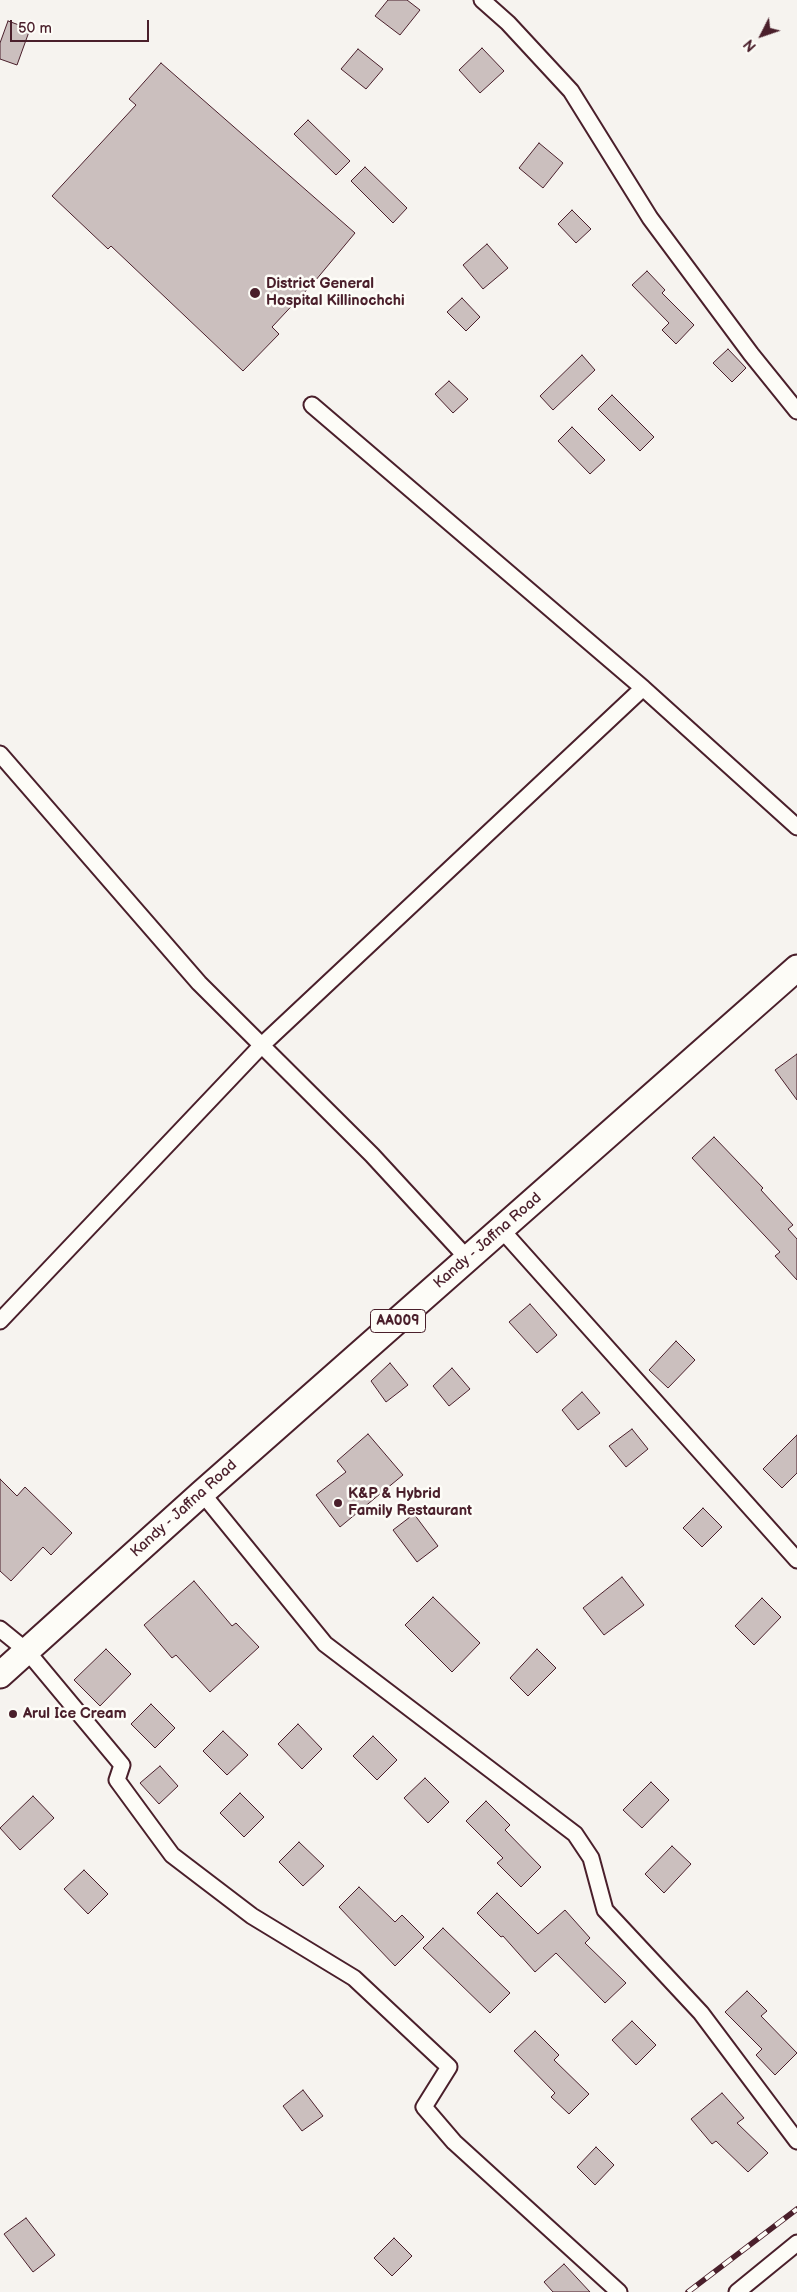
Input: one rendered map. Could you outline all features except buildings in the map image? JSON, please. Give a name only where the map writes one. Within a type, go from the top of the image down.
[{"type":"highway","name":"Kandy - Jaffna Road","points":[[0,1675],[202,1493],[797,968]]},
{"type":"street","points":[[482,0],[508,23],[571,91],[650,218],[751,354],[797,411]]},
{"type":"street","points":[[312,405],[643,688],[797,826]]},
{"type":"street","points":[[0,1321],[262,1044],[643,688]]},
{"type":"street","points":[[0,754],[199,983],[372,1155],[468,1259]]},
{"type":"street","points":[[501,1229],[797,1560]]},
{"type":"street","points":[[202,1493],[325,1644],[575,1834],[591,1858],[605,1910],[700,2013],[797,2141]]},
{"type":"street","points":[[0,1629],[27,1651],[122,1765],[117,1780],[172,1855],[252,1916],[354,1978],[449,2067],[424,2107],[454,2142],[619,2292]]},
{"type":"street","points":[[737,2292],[794,2251]]},
{"type":"railway","points":[[688,2292],[797,2209]]},
{"type":"place","name":"District General Hospital Killinochchi","points":[[255,293]]},
{"type":"place","name":"K&P & Hybrid Family Restaurant","points":[[338,1503]]},
{"type":"place","name":"Arul Ice Cream","points":[[13,1714]]}]
